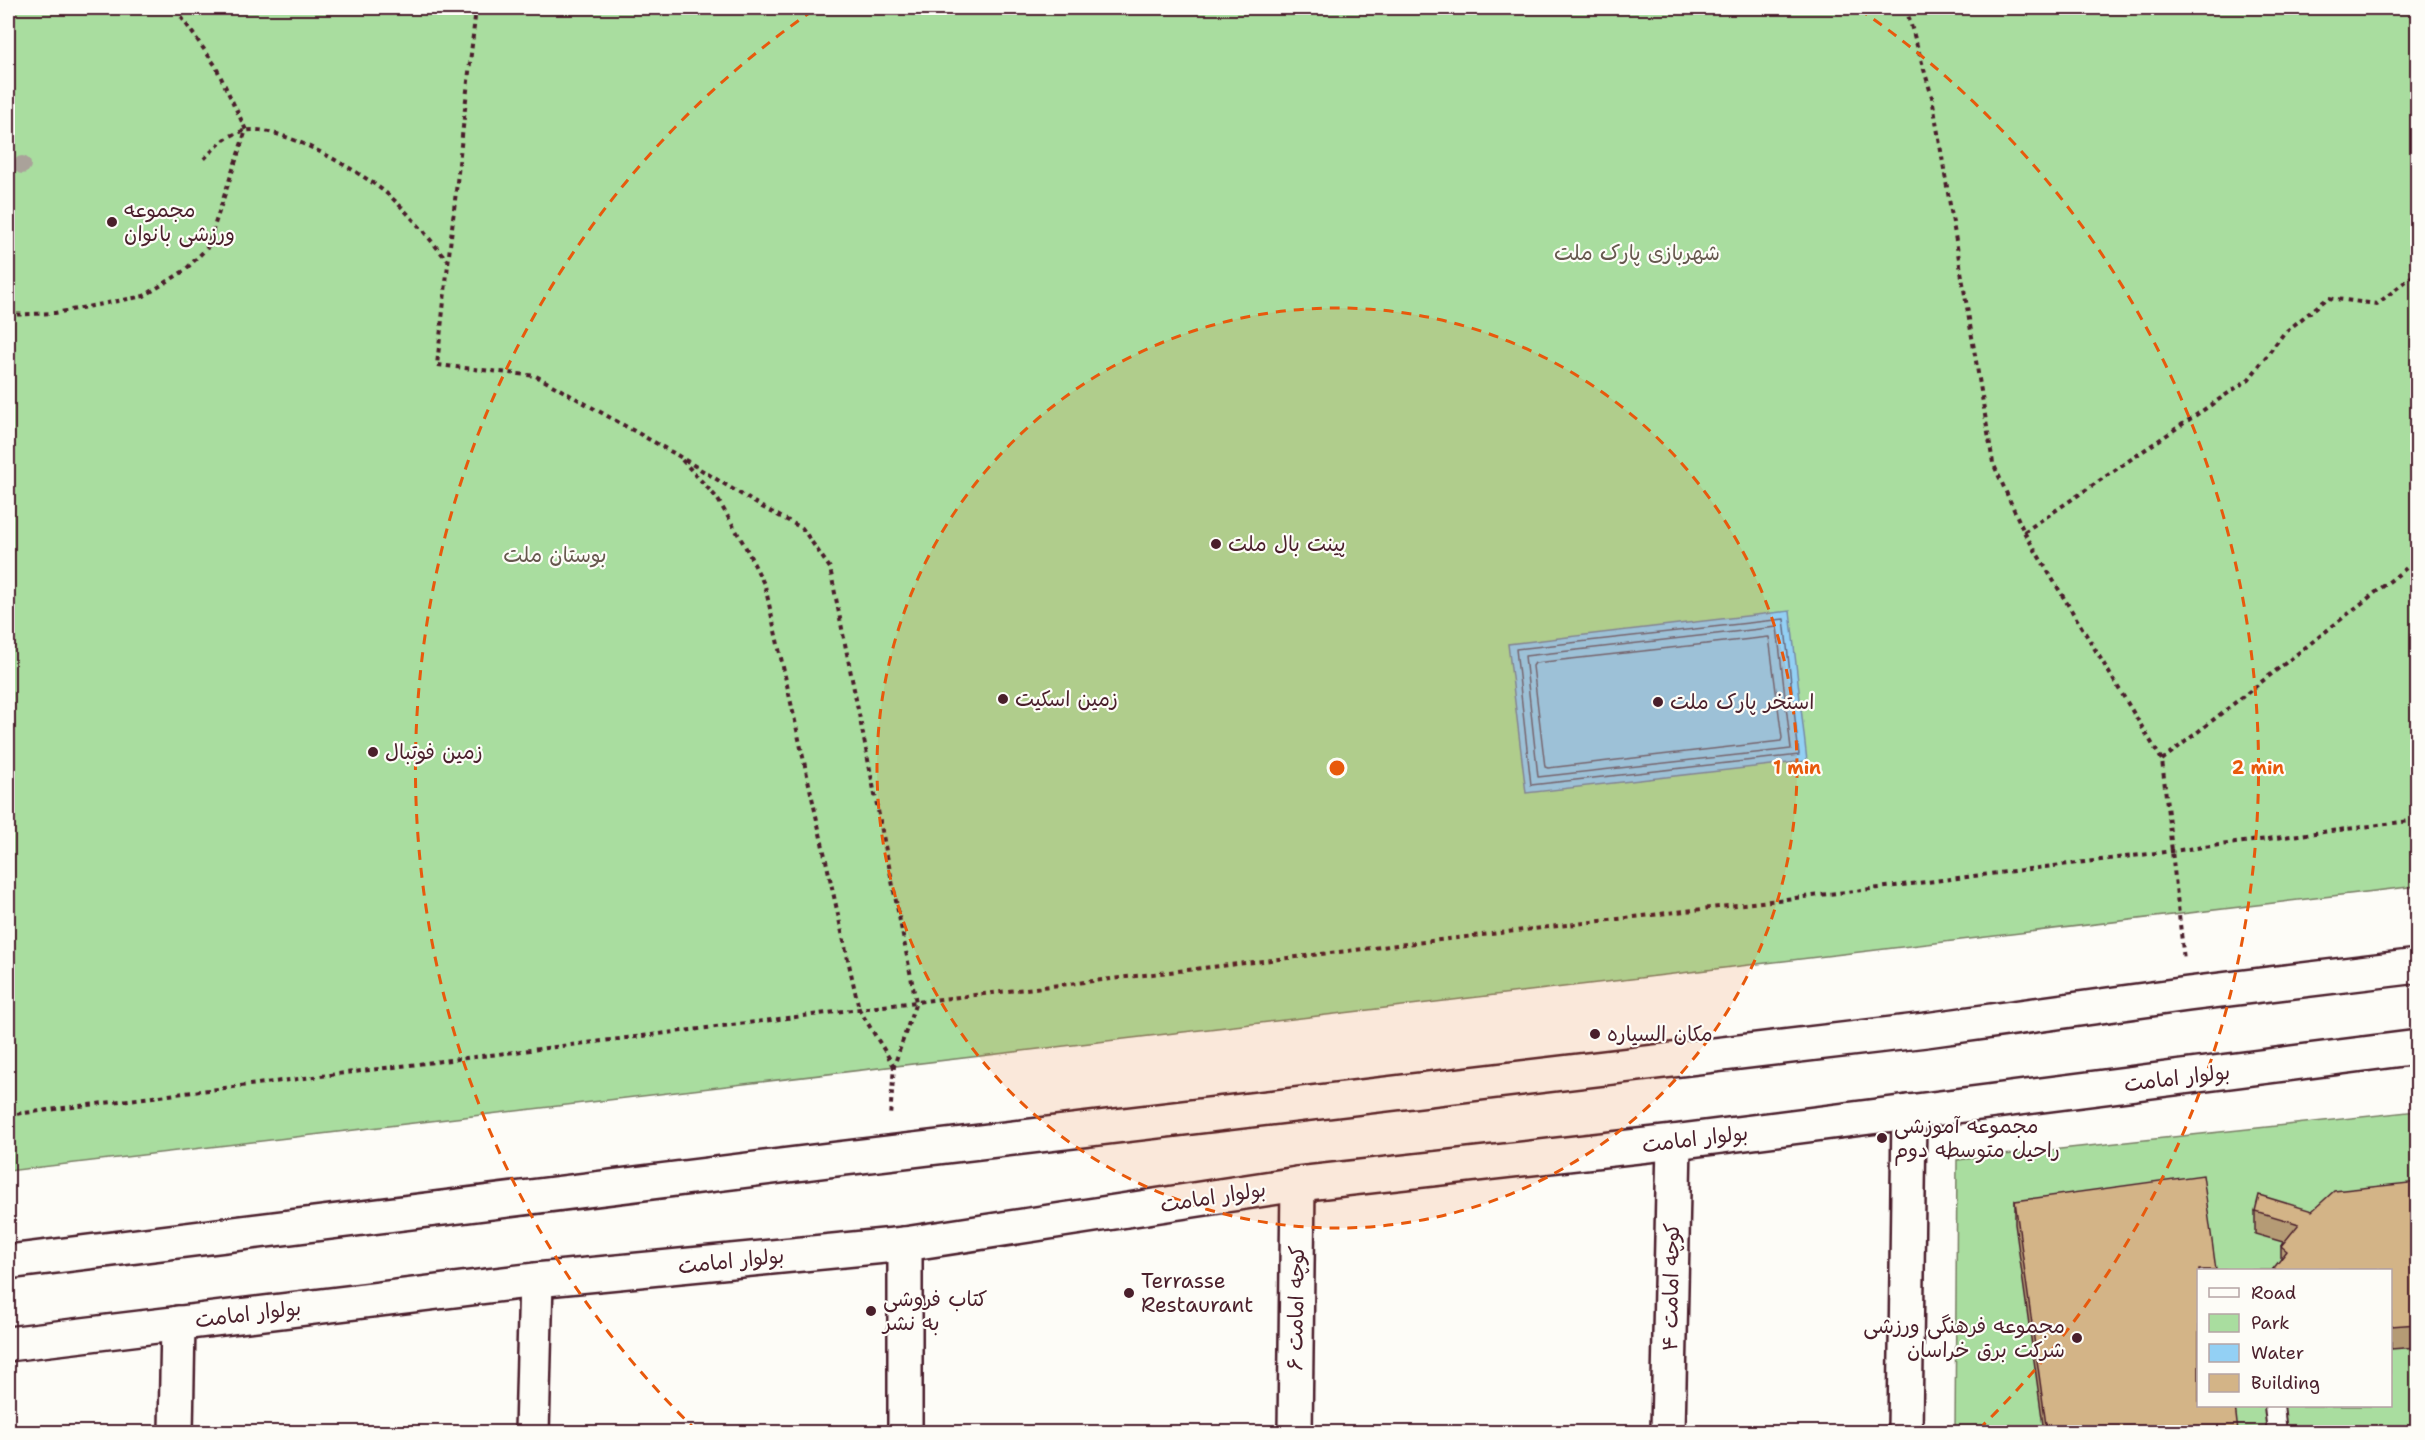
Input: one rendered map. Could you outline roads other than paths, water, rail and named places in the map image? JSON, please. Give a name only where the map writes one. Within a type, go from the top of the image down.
[{"type":"main road","points":[[8,1262],[1926,1030],[2188,994],[2418,966]]},
{"type":"main road","name":"بولوار امامت","points":[[8,1344],[536,1280],[905,1244],[1298,1184],[1674,1142],[2418,1047]]},
{"type":"main road","points":[[1905,1432],[1909,1112]]},
{"type":"main road","name":"کوچه امامت ۴","points":[[1668,1432],[1674,1142]]},
{"type":"main road","name":"کوچه امامت ۶","points":[[1295,1432],[1298,1184]]},
{"type":"main road","points":[[905,1244],[905,1432]]},
{"type":"main road","points":[[532,1432],[536,1280]]},
{"type":"main road","points":[[176,1432],[177,1323]]},
{"type":"lane","points":[[2274,1407],[2277,1432]]},
{"type":"water","name":"استخر پارک ملت","points":[[1790,611],[1807,761],[1526,793],[1508,644]]},
{"type":"place","name":"مجموعه ورزشی بانوان","points":[[112,222]]},
{"type":"place","name":"پینت بال ملت","points":[[1216,544]]},
{"type":"place","name":"زمین اسکیت","points":[[1003,699]]},
{"type":"place","name":"استخر پارک ملت","points":[[1658,702]]},
{"type":"place","name":"زمین فوتبال","points":[[373,752]]},
{"type":"place","name":"مکان السیاره","points":[[1595,1034]]},
{"type":"place","name":"مجموعه آموزشی راحیل متوسطه دوم","points":[[1882,1138]]},
{"type":"place","name":"Terrasse Restaurant","points":[[1129,1293]]},
{"type":"place","name":"کتاب فروشی به نشر","points":[[871,1311]]},
{"type":"place","name":"مجموعه فرهنگی ورزشی شرکت برق خراسان","points":[[2077,1338]]},
{"type":"park label","name":"شهربازی پارک ملت","points":[[1637,253]]},
{"type":"park label","name":"بوستان ملت","points":[[555,555]]}]
